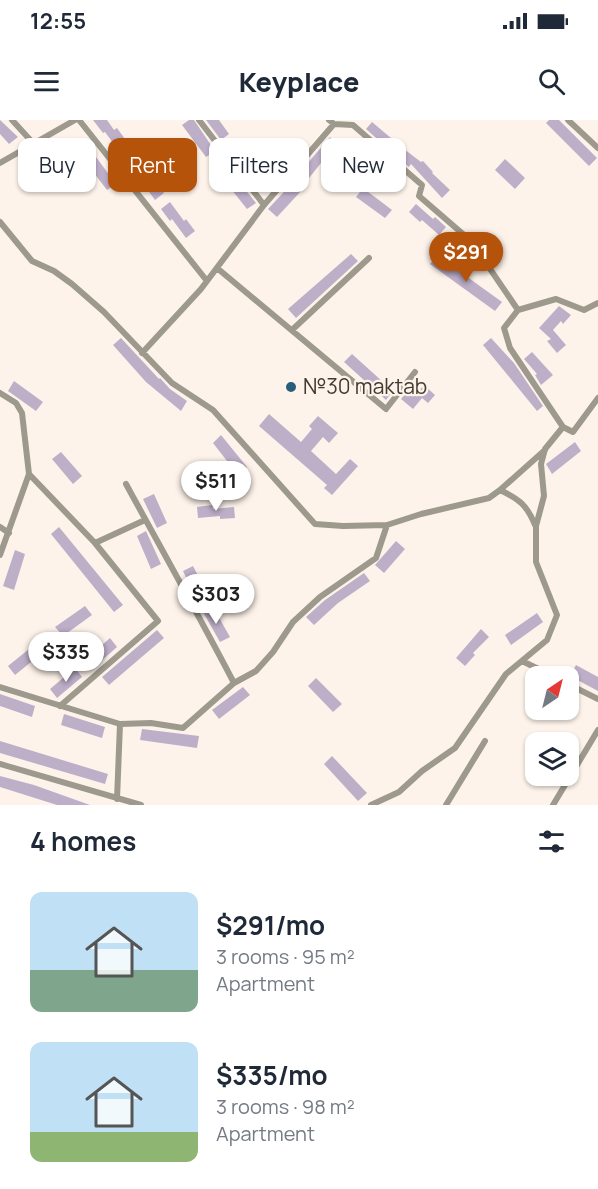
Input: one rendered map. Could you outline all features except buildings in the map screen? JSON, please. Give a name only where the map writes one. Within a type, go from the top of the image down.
[{"type":"street","points":[[12,120],[28,138]]},
{"type":"street","points":[[43,138],[77,120],[207,281]]},
{"type":"street","points":[[199,120],[264,205]]},
{"type":"street","points":[[568,120],[598,148]]},
{"type":"street","points":[[142,353],[207,281],[264,205],[332,122],[353,125],[422,185],[419,196],[471,241],[518,310]]},
{"type":"street","points":[[0,163],[18,152]]},
{"type":"street","points":[[0,222],[32,261],[54,271],[72,284],[104,312],[172,383],[213,410],[315,524],[387,525],[421,514],[489,498],[545,449],[563,427]]},
{"type":"street","points":[[292,330],[369,258]]},
{"type":"street","points":[[217,268],[386,409],[415,372]]},
{"type":"street","points":[[598,303],[584,310],[556,299],[518,310],[504,328],[510,348],[563,427],[573,432],[598,398]]},
{"type":"street","points":[[0,393],[16,403],[22,412],[29,474],[0,555]]},
{"type":"street","points":[[371,805],[399,792],[422,771],[455,748],[506,674],[547,640],[557,615],[536,562],[536,526],[544,496],[541,464],[545,449]]},
{"type":"street","points":[[29,474],[95,543],[158,621],[60,706]]},
{"type":"street","points":[[126,484],[234,683]]},
{"type":"street","points":[[500,490],[515,497],[529,509],[536,526]]},
{"type":"street","points":[[95,543],[146,520]]},
{"type":"street","points":[[0,687],[120,724],[151,723],[183,728],[234,683],[256,671],[273,652],[293,621],[320,597],[376,558],[387,525]]},
{"type":"street","points":[[0,527],[9,533]]},
{"type":"street","points":[[522,661],[532,666]]},
{"type":"street","points":[[579,690],[598,699]]},
{"type":"street","points":[[113,801],[120,724]]},
{"type":"street","points":[[553,805],[598,730]]},
{"type":"street","points":[[446,805],[485,741]]},
{"type":"street","points":[[0,764],[113,801],[141,805]]},
{"type":"place","name":"№30 maktab","points":[[291,387]]}]
